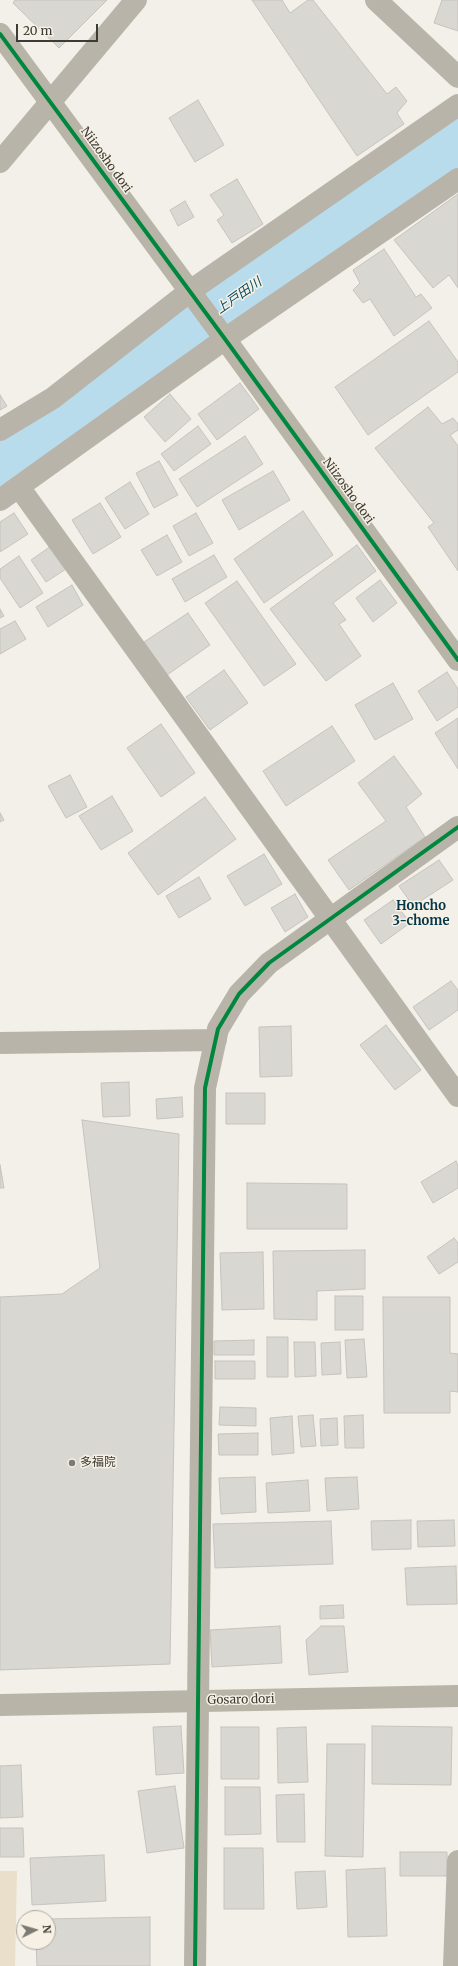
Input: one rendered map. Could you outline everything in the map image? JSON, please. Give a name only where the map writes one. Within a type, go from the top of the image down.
[{"type":"street","points":[[0,162],[136,0]]},
{"type":"street","points":[[376,0],[458,77]]},
{"type":"street","name":"Niizosho dori","points":[[0,34],[224,336],[458,660]]},
{"type":"street","points":[[0,430],[53,398],[193,295],[458,105]]},
{"type":"street","points":[[0,500],[224,336],[458,179]]},
{"type":"street","points":[[19,487],[458,1096]]},
{"type":"street","points":[[195,1966],[205,1088],[218,1029],[239,994],[269,963],[458,827]]},
{"type":"street","points":[[0,1042],[216,1040]]},
{"type":"street","name":"Gosaro dori","points":[[0,1705],[458,1696]]},
{"type":"street","points":[[454,1966],[458,1861]]},
{"type":"shaded area","points":[[0,1871],[17,1871],[15,1966],[0,1966]]},
{"type":"building","points":[[15,0],[107,0],[59,48],[13,3]]},
{"type":"building","points":[[252,0],[282,0],[290,13],[308,0],[313,0],[387,94],[396,87],[407,101],[397,113],[404,124],[357,156]]},
{"type":"building","points":[[442,0],[458,0],[458,31],[434,23]]},
{"type":"building","points":[[198,100],[224,145],[195,162],[169,118]]},
{"type":"building","points":[[237,179],[263,224],[232,243],[217,220],[224,215],[210,195]]},
{"type":"building","points":[[458,194],[458,288],[449,275],[433,288],[394,240]]},
{"type":"building","points":[[185,201],[194,217],[178,226],[170,210]]},
{"type":"building","points":[[384,249],[416,297],[421,294],[432,308],[394,336],[370,299],[363,303],[353,290],[360,283],[353,270]]},
{"type":"building","points":[[429,321],[458,362],[458,372],[368,435],[335,387]]},
{"type":"building","points":[[240,383],[259,409],[217,440],[198,414]]},
{"type":"building","points":[[170,394],[191,419],[165,442],[144,417]]},
{"type":"building","points":[[0,395],[7,406],[0,410]]},
{"type":"building","points":[[428,407],[442,424],[453,418],[458,424],[458,430],[450,435],[458,446],[458,571],[428,527],[434,523],[375,448]]},
{"type":"building","points":[[198,426],[211,444],[174,471],[161,454]]},
{"type":"building","points":[[245,436],[263,464],[197,507],[179,479]]},
{"type":"building","points":[[159,461],[178,495],[154,508],[136,473]]},
{"type":"building","points":[[273,471],[290,500],[239,530],[222,500]]},
{"type":"building","points":[[130,482],[149,514],[125,529],[105,498]]},
{"type":"building","points":[[100,503],[121,537],[93,554],[72,520]]},
{"type":"building","points":[[303,511],[333,555],[264,603],[234,559]]},
{"type":"building","points":[[14,513],[28,534],[0,552],[0,522]]},
{"type":"building","points":[[196,513],[213,543],[189,556],[173,526]]},
{"type":"building","points":[[167,535],[182,562],[157,576],[141,550]]},
{"type":"building","points":[[357,545],[376,571],[333,603],[346,620],[339,624],[361,656],[326,681],[270,609]]},
{"type":"building","points":[[51,546],[66,569],[46,582],[31,560]]},
{"type":"building","points":[[214,555],[227,577],[185,602],[172,579]]},
{"type":"building","points":[[19,556],[43,593],[20,608],[0,578],[0,569]]},
{"type":"building","points":[[380,580],[397,603],[373,622],[356,598]]},
{"type":"building","points":[[237,581],[296,664],[264,686],[205,603]]},
{"type":"building","points":[[72,585],[83,605],[48,627],[36,607]]},
{"type":"building","points":[[0,609],[4,616],[0,618]]},
{"type":"building","points":[[188,613],[210,645],[167,675],[144,642]]},
{"type":"building","points":[[15,621],[26,639],[0,654],[0,629]]},
{"type":"building","points":[[224,670],[248,703],[210,730],[186,697]]},
{"type":"building","points":[[447,672],[458,689],[458,707],[437,721],[418,691]]},
{"type":"building","points":[[393,683],[413,719],[375,740],[355,705]]},
{"type":"building","points":[[458,718],[458,769],[435,733]]},
{"type":"building","points":[[161,724],[195,773],[161,797],[127,748]]},
{"type":"building","points":[[332,726],[355,761],[286,806],[263,771]]},
{"type":"building","points":[[394,756],[422,794],[406,807],[425,837],[349,890],[328,860],[386,821],[358,783]]},
{"type":"building","points":[[70,775],[87,807],[66,818],[48,786]]},
{"type":"building","points":[[112,796],[133,831],[101,850],[79,816]]},
{"type":"building","points":[[205,797],[236,839],[158,895],[128,853]]},
{"type":"building","points":[[0,813],[4,820],[0,822]]},
{"type":"building","points":[[264,854],[282,884],[245,906],[227,876]]},
{"type":"building","points":[[439,860],[453,880],[413,906],[399,886]]},
{"type":"building","points":[[199,877],[211,899],[179,918],[166,896]]},
{"type":"building","points":[[295,894],[308,917],[285,932],[271,908]]},
{"type":"building","points":[[393,900],[410,923],[381,944],[364,920]]},
{"type":"building","points":[[451,981],[458,990],[458,1010],[429,1030],[413,1007]]},
{"type":"building","points":[[386,1025],[421,1070],[395,1090],[360,1045]]},
{"type":"building","points":[[291,1026],[292,1076],[260,1077],[259,1027]]},
{"type":"building","points":[[129,1082],[130,1116],[103,1117],[101,1083]]},
{"type":"building","points":[[226,1093],[265,1093],[265,1124],[226,1124]]},
{"type":"building","points":[[182,1097],[183,1117],[157,1119],[156,1099]]},
{"type":"building","points":[[82,1120],[179,1134],[170,1664],[0,1670],[0,1297],[62,1294],[100,1268]]},
{"type":"building","points":[[456,1161],[458,1166],[458,1188],[433,1203],[421,1182]]},
{"type":"building","points":[[0,1165],[4,1188],[0,1188]]},
{"type":"building","points":[[247,1183],[347,1184],[347,1229],[247,1229]]},
{"type":"building","points":[[454,1238],[458,1243],[458,1262],[439,1274],[427,1257]]},
{"type":"building","points":[[365,1250],[365,1289],[317,1291],[317,1320],[274,1319],[273,1251]]},
{"type":"building","points":[[263,1252],[264,1309],[222,1310],[220,1253]]},
{"type":"building","points":[[335,1296],[363,1296],[363,1330],[335,1330]]},
{"type":"building","points":[[383,1297],[450,1297],[450,1353],[458,1354],[458,1392],[450,1391],[450,1413],[384,1413]]},
{"type":"building","points":[[267,1337],[288,1337],[288,1377],[267,1377]]},
{"type":"building","points":[[364,1339],[367,1377],[347,1378],[345,1340]]},
{"type":"building","points":[[254,1340],[254,1355],[214,1355],[214,1341]]},
{"type":"building","points":[[294,1342],[315,1342],[316,1376],[295,1377]]},
{"type":"building","points":[[340,1342],[341,1374],[322,1375],[321,1343]]},
{"type":"building","points":[[215,1361],[255,1361],[255,1379],[215,1379]]},
{"type":"building","points":[[220,1407],[256,1408],[256,1426],[219,1425]]},
{"type":"building","points":[[313,1415],[316,1446],[301,1447],[298,1416]]},
{"type":"building","points":[[363,1415],[364,1448],[345,1448],[344,1416]]},
{"type":"building","points":[[292,1416],[294,1453],[272,1455],[270,1418]]},
{"type":"building","points":[[337,1418],[338,1445],[321,1446],[320,1419]]},
{"type":"building","points":[[258,1433],[258,1455],[219,1455],[218,1434]]},
{"type":"building","points":[[255,1477],[256,1512],[221,1514],[219,1478]]},
{"type":"building","points":[[357,1477],[359,1509],[327,1511],[325,1478]]},
{"type":"building","points":[[308,1480],[310,1511],[268,1513],[266,1483]]},
{"type":"building","points":[[411,1520],[411,1549],[372,1550],[371,1521]]},
{"type":"building","points":[[454,1520],[455,1546],[418,1547],[417,1521]]},
{"type":"building","points":[[331,1521],[333,1564],[215,1568],[213,1524]]},
{"type":"building","points":[[456,1566],[457,1604],[407,1605],[405,1568]]},
{"type":"building","points":[[343,1605],[344,1618],[320,1619],[320,1606]]},
{"type":"building","points":[[280,1626],[282,1663],[212,1667],[210,1630]]},
{"type":"building","points":[[321,1626],[344,1626],[348,1672],[309,1675],[306,1640]]},
{"type":"building","points":[[181,1726],[184,1773],[156,1775],[153,1727]]},
{"type":"building","points":[[372,1726],[452,1727],[451,1785],[372,1784]]},
{"type":"building","points":[[221,1727],[259,1727],[259,1779],[221,1779]]},
{"type":"building","points":[[306,1727],[308,1782],[278,1783],[277,1728]]},
{"type":"building","points":[[327,1744],[365,1744],[363,1857],[325,1856]]},
{"type":"building","points":[[21,1765],[23,1817],[0,1818],[0,1766]]},
{"type":"building","points":[[175,1786],[184,1848],[147,1853],[138,1791]]},
{"type":"building","points":[[225,1787],[260,1787],[261,1834],[225,1835]]},
{"type":"building","points":[[304,1794],[305,1842],[277,1842],[276,1795]]},
{"type":"building","points":[[0,1828],[23,1828],[24,1857],[0,1857]]},
{"type":"building","points":[[224,1848],[263,1848],[264,1909],[224,1909]]},
{"type":"building","points":[[400,1852],[447,1852],[447,1876],[400,1876]]},
{"type":"building","points":[[104,1855],[106,1901],[32,1905],[30,1858]]},
{"type":"building","points":[[385,1868],[387,1936],[348,1937],[346,1870]]},
{"type":"building","points":[[325,1871],[327,1907],[297,1909],[295,1872]]},
{"type":"building","points":[[150,1917],[150,1966],[37,1966],[36,1950],[56,1950],[56,1919]]},
{"type":"waterway","name":"上戸田川","points":[[0,464],[458,142]]},
{"type":"cycle path","points":[[0,34],[225,339],[458,660]]},
{"type":"cycle path","points":[[195,1966],[205,1088],[218,1029],[239,994],[269,963],[458,827]]},
{"type":"place","name":"多福院","points":[[72,1463]]},
{"type":"district","name":"Honcho 3-chome","points":[[421,914]]}]
